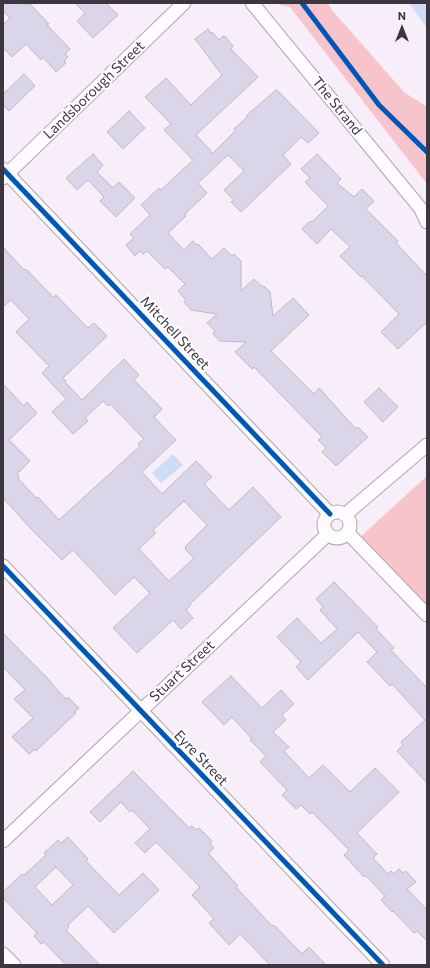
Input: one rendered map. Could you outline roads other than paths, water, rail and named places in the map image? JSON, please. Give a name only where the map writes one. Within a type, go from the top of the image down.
[{"type":"street","name":"Landsborough Street","points":[[5,173],[184,3]]},
{"type":"street","name":"The Strand","points":[[252,3],[424,212],[427,222]]},
{"type":"street","name":"Mitchell Street","points":[[5,173],[330,514]]},
{"type":"street","points":[[346,514],[427,445]]},
{"type":"street","points":[[338,511],[346,514],[350,521],[350,529],[346,535],[338,538],[328,534],[324,525],[326,517],[330,514],[338,511]]},
{"type":"street","points":[[348,533],[427,615]]},
{"type":"street","name":"Stuart Street","points":[[3,841],[328,534]]},
{"type":"street","name":"Eyre Street","points":[[3,566],[383,965]]},
{"type":"street","points":[[3,954],[14,965]]},
{"type":"water","points":[[409,3],[427,3],[427,28]]},
{"type":"water","points":[[173,454],[183,465],[161,483],[152,473]]}]
